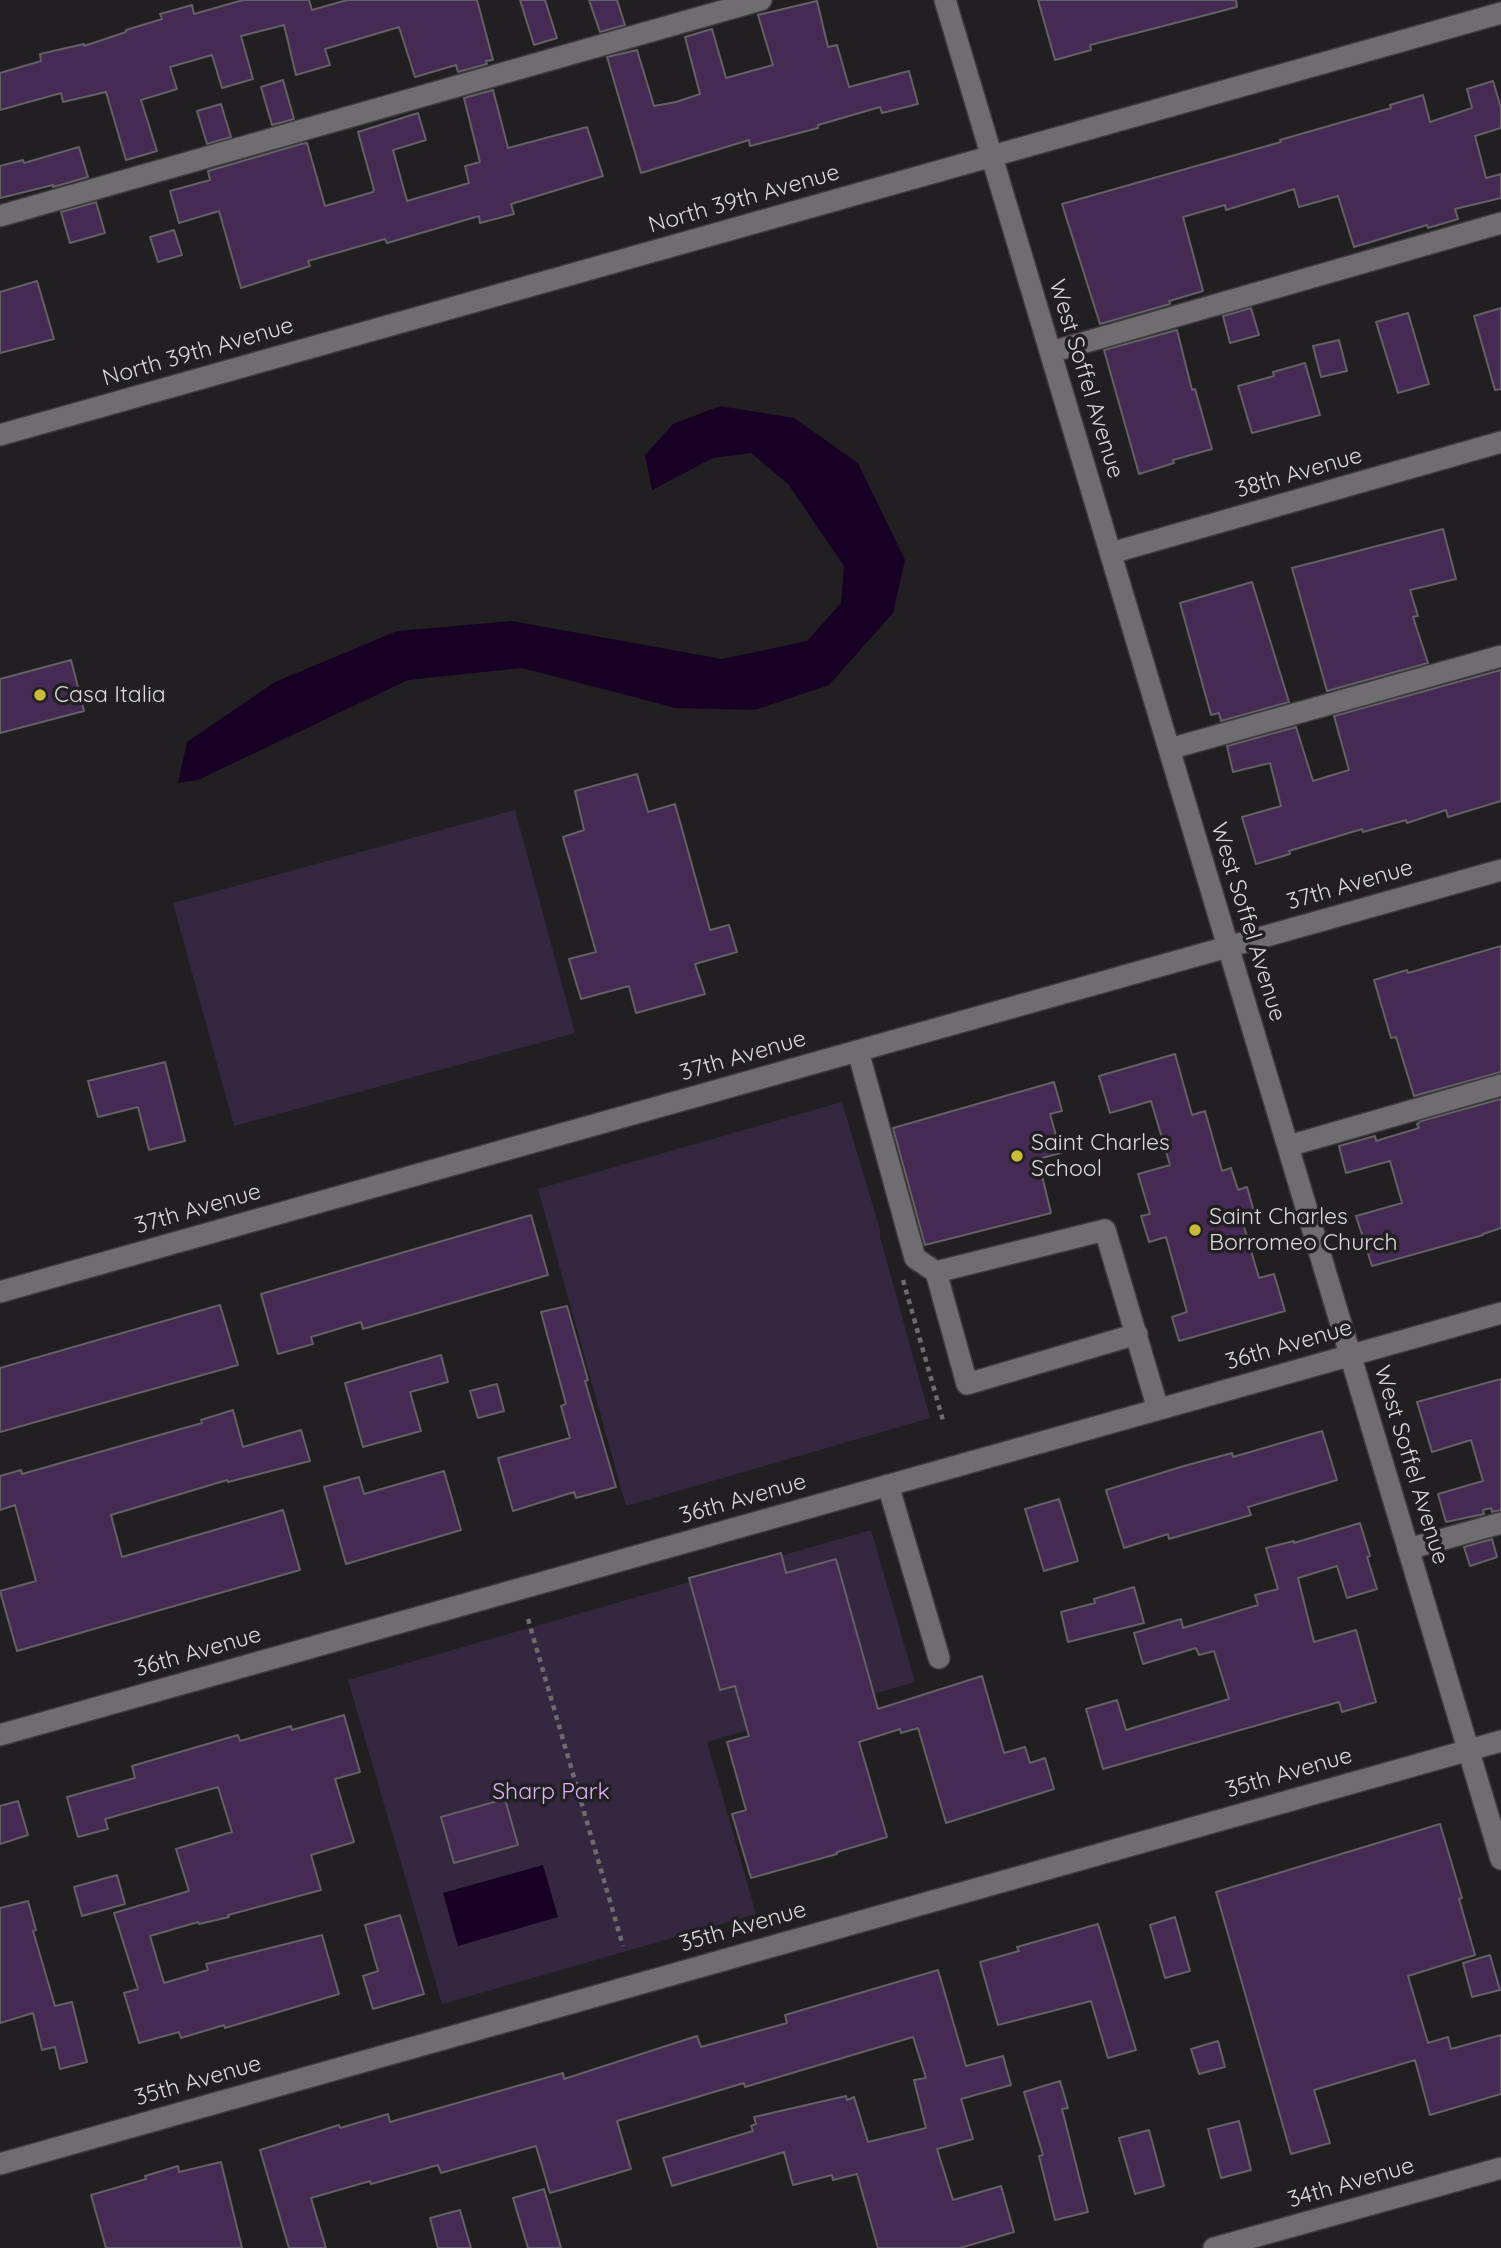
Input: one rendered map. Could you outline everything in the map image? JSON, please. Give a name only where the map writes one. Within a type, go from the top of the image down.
[{"type":"street","points":[[0,216],[761,0]]},
{"type":"street","name":"West Soffel Avenue","points":[[945,0],[1501,1859]]},
{"type":"street","name":"North 39th Avenue","points":[[0,435],[1501,13]]},
{"type":"street","points":[[1051,352],[1501,223]]},
{"type":"street","name":"38th Avenue","points":[[1111,554],[1501,442]]},
{"type":"street","points":[[1169,750],[1501,656]]},
{"type":"street","name":"37th Avenue","points":[[0,1292],[1501,870]]},
{"type":"street","points":[[858,1051],[915,1258],[936,1272],[967,1384],[1137,1334]]},
{"type":"street","points":[[1288,1146],[1501,1085]]},
{"type":"street","points":[[936,1272],[1105,1230],[1158,1409]]},
{"type":"street","name":"36th Avenue","points":[[0,1735],[1501,1313]]},
{"type":"street","points":[[888,1485],[939,1658]]},
{"type":"street","points":[[1408,1549],[1501,1523]]},
{"type":"street","name":"35th Avenue","points":[[0,2164],[1501,1741]]},
{"type":"street","name":"34th Avenue","points":[[1214,2248],[1501,2168]]},
{"type":"path","points":[[528,1619],[623,1946]]},
{"type":"green space","points":[[515,810],[575,1033],[234,1126],[173,903]]},
{"type":"green space","points":[[842,1102],[880,1230],[930,1418],[626,1506],[538,1189]]},
{"type":"green space","name":"Sharp Park","points":[[871,1530],[915,1682],[707,1742],[756,1914],[442,2004],[348,1680]]},
{"type":"shaded area","points":[[720,406],[794,418],[858,463],[905,560],[893,613],[829,685],[755,710],[676,708],[522,668],[408,680],[198,780],[178,783],[187,742],[275,682],[397,631],[512,621],[722,659],[807,641],[841,603],[844,566],[788,484],[751,453],[713,458],[652,490],[645,455],[673,424]]},
{"type":"shaded area","points":[[543,1865],[558,1917],[458,1946],[443,1893]]},
{"type":"building","points":[[243,0],[309,0],[312,10],[347,0],[477,0],[493,60],[458,72],[456,65],[415,77],[399,27],[325,49],[330,65],[296,75],[284,25],[241,36],[253,79],[222,88],[212,55],[170,67],[177,89],[141,100],[157,151],[126,160],[106,92],[63,102],[61,93],[0,110],[0,73],[41,61],[40,54],[84,46],[162,19],[160,14],[192,5],[194,14]]},
{"type":"building","points":[[520,0],[545,0],[557,38],[534,45]]},
{"type":"building","points":[[589,0],[617,0],[625,25],[600,32]]},
{"type":"building","points":[[1038,0],[1236,0],[1237,7],[1090,45],[1091,50],[1055,60]]},
{"type":"building","points":[[817,1],[828,47],[837,45],[849,87],[909,71],[918,104],[882,113],[880,107],[818,125],[818,128],[750,146],[749,140],[641,173],[607,57],[637,50],[654,106],[676,102],[700,94],[685,37],[712,29],[726,78],[773,65],[758,15]]},
{"type":"building","points":[[283,80],[294,119],[272,125],[261,87]]},
{"type":"building","points":[[1493,81],[1501,108],[1501,128],[1475,136],[1486,178],[1501,174],[1501,198],[1455,209],[1458,219],[1428,228],[1427,225],[1354,247],[1338,196],[1299,207],[1294,189],[1226,210],[1225,205],[1183,217],[1203,291],[1169,301],[1170,304],[1100,324],[1062,204],[1281,142],[1280,140],[1391,108],[1390,105],[1423,95],[1430,122],[1472,108],[1467,89]]},
{"type":"building","points":[[493,90],[508,148],[587,127],[603,176],[511,204],[514,214],[480,223],[479,216],[387,243],[385,239],[308,261],[310,266],[241,288],[219,211],[179,223],[170,191],[210,180],[208,171],[307,143],[325,206],[373,192],[358,132],[418,113],[426,140],[393,150],[407,201],[469,183],[465,166],[480,162],[464,98]]},
{"type":"building","points":[[221,104],[231,137],[207,144],[197,111]]},
{"type":"building","points":[[79,147],[88,177],[0,198],[0,166],[23,160],[24,163]]},
{"type":"building","points":[[96,202],[105,233],[70,243],[61,212]]},
{"type":"building","points":[[174,230],[182,255],[158,262],[150,237]]},
{"type":"building","points":[[37,281],[54,339],[0,353],[0,292]]},
{"type":"building","points":[[1251,308],[1259,335],[1230,343],[1223,316]]},
{"type":"building","points":[[1501,308],[1501,389],[1495,390],[1474,316]]},
{"type":"building","points":[[1408,313],[1429,384],[1398,393],[1376,322]]},
{"type":"building","points":[[1177,330],[1192,390],[1195,389],[1212,449],[1173,460],[1174,463],[1139,474],[1104,350]]},
{"type":"building","points":[[1339,340],[1347,371],[1321,377],[1313,346]]},
{"type":"building","points":[[1305,363],[1320,415],[1252,433],[1238,386],[1274,376],[1273,372]]},
{"type":"building","points":[[1443,529],[1456,579],[1410,590],[1418,616],[1413,617],[1428,663],[1327,691],[1292,568]]},
{"type":"building","points":[[1252,582],[1289,702],[1221,721],[1219,713],[1211,715],[1180,603]]},
{"type":"building","name":"Casa Italia","points":[[71,660],[84,711],[0,733],[0,679]]},
{"type":"building","points":[[1501,670],[1501,801],[1448,817],[1446,810],[1407,823],[1406,820],[1363,832],[1362,829],[1256,864],[1242,817],[1281,806],[1270,763],[1233,772],[1227,746],[1296,727],[1313,781],[1349,770],[1334,716]]},
{"type":"building","points":[[637,774],[648,812],[675,804],[710,930],[729,925],[737,952],[695,964],[705,994],[636,1013],[629,986],[581,999],[569,959],[596,952],[563,837],[584,830],[575,791]]},
{"type":"building","points":[[1501,946],[1501,1072],[1414,1096],[1396,1037],[1391,1038],[1374,980]]},
{"type":"building","name":"Saint Charles Borromeo Church","points":[[1175,1054],[1192,1115],[1205,1111],[1222,1171],[1231,1168],[1238,1190],[1247,1187],[1256,1219],[1243,1223],[1259,1278],[1274,1274],[1285,1311],[1179,1341],[1172,1317],[1187,1312],[1166,1237],[1149,1242],[1141,1216],[1150,1214],[1138,1174],[1170,1165],[1151,1101],[1110,1113],[1099,1076]]},
{"type":"building","points":[[165,1062],[185,1141],[149,1150],[138,1107],[98,1117],[88,1081]]},
{"type":"building","points":[[1054,1082],[1062,1111],[1050,1114],[1061,1153],[1038,1159],[1051,1213],[925,1245],[893,1128]]},
{"type":"building","points":[[1501,1099],[1501,1228],[1372,1266],[1356,1216],[1402,1203],[1390,1161],[1346,1173],[1339,1146],[1375,1136],[1376,1141],[1419,1128],[1417,1124],[1421,1121]]},
{"type":"building","points":[[531,1215],[548,1275],[363,1329],[361,1322],[311,1337],[313,1344],[278,1354],[261,1294]]},
{"type":"building","points":[[220,1305],[238,1365],[0,1432],[0,1368]]},
{"type":"building","points":[[567,1306],[588,1380],[585,1381],[616,1487],[576,1498],[574,1492],[513,1511],[498,1458],[570,1438],[561,1406],[566,1404],[541,1312]]},
{"type":"building","points":[[441,1355],[448,1382],[410,1392],[421,1431],[363,1447],[345,1383]]},
{"type":"building","points":[[1501,1379],[1501,1510],[1492,1512],[1491,1508],[1483,1510],[1484,1514],[1446,1522],[1438,1494],[1483,1481],[1471,1440],[1432,1452],[1417,1402]]},
{"type":"building","points":[[497,1384],[504,1411],[478,1418],[470,1391]]},
{"type":"building","points":[[233,1410],[243,1447],[301,1430],[310,1461],[228,1482],[227,1480],[111,1515],[122,1557],[283,1510],[300,1570],[17,1651],[0,1591],[36,1581],[15,1505],[0,1510],[0,1476],[21,1470],[22,1474],[202,1423],[201,1420]]},
{"type":"building","points":[[1322,1431],[1337,1480],[1248,1507],[1251,1515],[1169,1539],[1168,1534],[1124,1548],[1106,1490],[1184,1466],[1232,1453],[1233,1457]]},
{"type":"building","points":[[444,1471],[461,1530],[346,1564],[324,1487],[359,1477],[364,1494]]},
{"type":"building","points":[[1059,1499],[1078,1561],[1044,1571],[1025,1509]]},
{"type":"building","points":[[1360,1523],[1377,1589],[1347,1598],[1337,1566],[1298,1578],[1314,1642],[1356,1630],[1376,1702],[1342,1712],[1339,1702],[1103,1769],[1086,1709],[1117,1700],[1126,1730],[1229,1699],[1214,1651],[1199,1655],[1196,1648],[1143,1664],[1134,1633],[1181,1619],[1183,1628],[1258,1605],[1255,1595],[1278,1589],[1266,1548],[1294,1543]]},
{"type":"building","points":[[1492,1539],[1497,1557],[1470,1566],[1464,1547]]},
{"type":"building","points":[[781,1553],[786,1573],[836,1559],[878,1709],[982,1676],[1004,1753],[1025,1747],[1030,1763],[1045,1758],[1054,1789],[946,1823],[918,1728],[901,1733],[900,1729],[859,1742],[887,1837],[751,1878],[732,1814],[746,1810],[727,1742],[749,1736],[735,1686],[720,1690],[689,1578]]},
{"type":"building","points":[[1134,1587],[1144,1623],[1068,1642],[1061,1612],[1095,1603],[1094,1599]]},
{"type":"building","points":[[344,1715],[360,1772],[335,1779],[354,1842],[311,1855],[321,1890],[228,1915],[229,1917],[199,1924],[198,1922],[150,1936],[164,1983],[208,1970],[206,1964],[322,1935],[339,1994],[225,2028],[224,2025],[181,2038],[179,2032],[139,2043],[124,1993],[138,1989],[114,1913],[189,1891],[176,1849],[232,1832],[218,1787],[105,1819],[108,1829],[78,1837],[67,1797],[135,1778],[132,1766],[238,1735],[240,1741],[291,1726],[292,1730]]},
{"type":"building","points":[[505,1799],[518,1845],[454,1863],[441,1817]]},
{"type":"building","points":[[18,1801],[28,1835],[0,1844],[0,1806]]},
{"type":"building","points":[[1440,1824],[1462,1898],[1459,1899],[1475,1955],[1408,1976],[1428,2043],[1448,2037],[1451,2049],[1501,2035],[1501,2094],[1430,2115],[1415,2060],[1314,2090],[1330,2143],[1291,2154],[1216,1892]]},
{"type":"building","points":[[117,1875],[125,1904],[82,1916],[74,1887]]},
{"type":"building","points":[[28,1901],[36,1930],[33,1931],[55,2006],[72,2002],[87,2062],[60,2069],[55,2047],[42,2050],[33,2013],[0,2023],[0,1908]]},
{"type":"building","points":[[400,1915],[424,1994],[373,2009],[363,1976],[378,1971],[365,1925]]},
{"type":"building","points":[[1175,1917],[1190,1971],[1165,1978],[1150,1925]]},
{"type":"building","points":[[1098,1924],[1136,2050],[1108,2058],[1091,2001],[998,2025],[980,1962],[1019,1951],[1017,1947]]},
{"type":"building","points":[[1490,1955],[1500,1990],[1472,1997],[1463,1963]]},
{"type":"building","points":[[938,1970],[966,2066],[1003,2056],[1011,2085],[961,2099],[973,2139],[937,2149],[953,2200],[1001,2186],[1014,2232],[960,2248],[878,2248],[857,2174],[833,2180],[832,2175],[793,2185],[784,2152],[672,2186],[663,2158],[753,2131],[751,2126],[756,2124],[754,2117],[846,2096],[847,2100],[854,2097],[868,2142],[926,2128],[914,2080],[926,2078],[913,2037],[745,2087],[744,2083],[617,2121],[631,2169],[550,2193],[536,2146],[441,2173],[438,2165],[311,2198],[326,2248],[289,2248],[260,2150],[339,2125],[340,2128],[388,2114],[390,2122],[563,2073],[564,2079],[697,2036],[701,2047],[787,2023],[785,2015]]},
{"type":"building","points":[[1218,2041],[1225,2067],[1199,2074],[1191,2049]]},
{"type":"building","points":[[1060,2081],[1068,2108],[1062,2109],[1088,2212],[1055,2220],[1039,2156],[1043,2155],[1024,2092]]},
{"type":"building","points":[[1239,2121],[1251,2170],[1221,2178],[1208,2129]]},
{"type":"building","points":[[1149,2130],[1164,2186],[1135,2194],[1119,2138]]},
{"type":"building","points":[[221,2162],[242,2248],[106,2248],[91,2195],[146,2179],[145,2176],[178,2166],[179,2172]]},
{"type":"building","points":[[544,2189],[561,2248],[528,2248],[513,2198]]},
{"type":"building","points":[[460,2210],[471,2248],[438,2248],[430,2218]]},
{"type":"place","name":"Casa Italia","points":[[40,695]]},
{"type":"place","name":"Saint Charles School","points":[[1017,1156]]},
{"type":"place","name":"Saint Charles Borromeo Church","points":[[1195,1230]]}]
